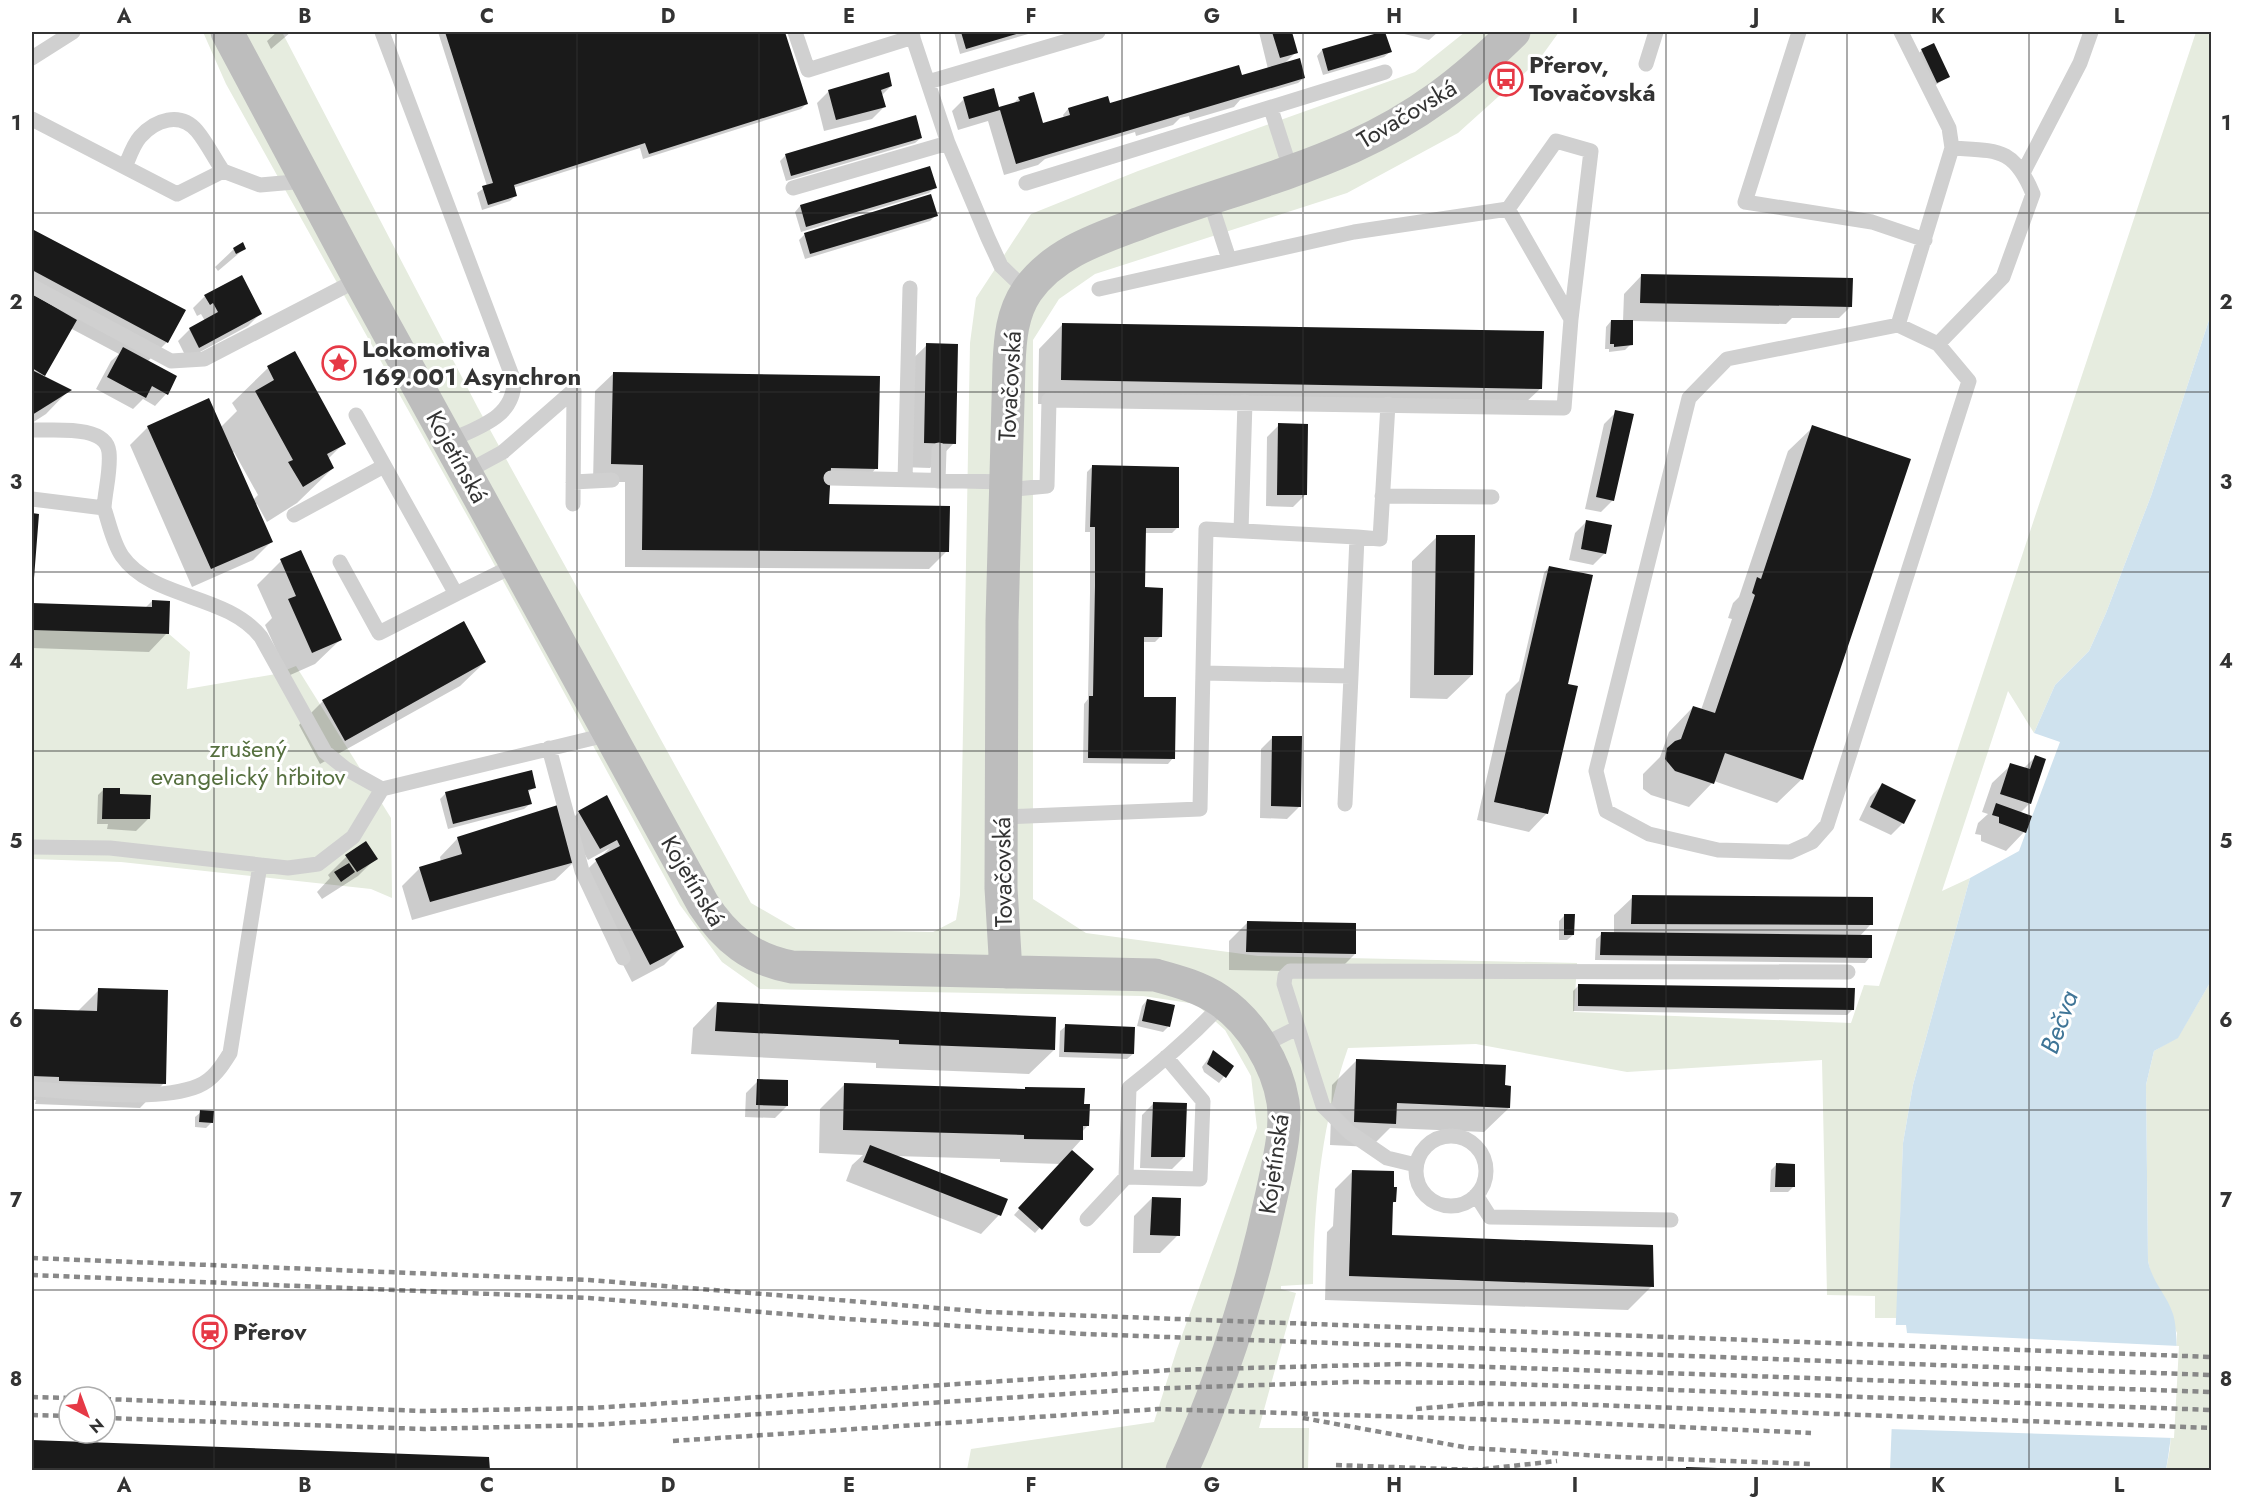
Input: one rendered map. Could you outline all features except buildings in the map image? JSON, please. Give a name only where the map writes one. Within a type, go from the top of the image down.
[{"type":"main road","name":"Kojetínská","points":[[227,32],[359,279],[707,910],[720,929],[750,953],[775,964],[792,967],[1155,975],[1188,984],[1223,1003],[1238,1016],[1261,1046],[1275,1076],[1283,1103],[1281,1144],[1253,1272],[1201,1428],[1182,1470]]},
{"type":"main road","name":"Tovačovská","points":[[1005,972],[1001,817],[1002,621],[1010,337],[1017,310],[1027,291],[1052,264],[1075,250],[1209,198],[1291,171],[1350,148],[1416,114],[1455,87],[1514,32]]},
{"type":"lane","points":[[32,58],[73,32]]},
{"type":"lane","points":[[382,32],[514,381],[514,394],[510,405],[501,414],[449,441]]},
{"type":"lane","points":[[795,32],[808,70],[912,34],[948,143],[1001,266],[1027,291]]},
{"type":"lane","points":[[928,82],[1098,32]]},
{"type":"lane","points":[[1646,64],[1656,32]]},
{"type":"lane","points":[[1799,32],[1746,202],[1872,222],[1925,240]]},
{"type":"lane","points":[[1898,325],[1952,148],[1949,128],[1901,32]]},
{"type":"lane","points":[[2024,171],[2080,63],[2091,32]]},
{"type":"lane","points":[[1026,183],[1385,72]]},
{"type":"lane","points":[[1271,109],[1291,171]]},
{"type":"lane","points":[[125,167],[139,138],[155,124],[172,118],[186,122],[197,131],[223,171],[260,185],[306,181]]},
{"type":"lane","points":[[32,119],[177,194],[223,171]]},
{"type":"lane","points":[[831,478],[1047,486],[1049,400],[1564,408],[1571,319],[1591,151],[1556,141],[1509,209],[1354,232],[1100,289]]},
{"type":"lane","points":[[793,188],[948,143]]},
{"type":"lane","points":[[1938,344],[2003,277],[2033,194],[2024,171],[1999,151],[1952,148]]},
{"type":"lane","points":[[1209,198],[1228,259]]},
{"type":"lane","points":[[1509,209],[1571,319]]},
{"type":"lane","points":[[32,286],[171,361],[204,359],[359,279]]},
{"type":"lane","points":[[905,480],[910,288]]},
{"type":"lane","points":[[1898,325],[1938,344],[1969,381],[1827,825],[1812,842],[1790,852],[1718,850],[1649,834],[1606,811],[1596,771],[1689,399],[1727,359],[1898,325]]},
{"type":"lane","points":[[466,472],[503,452],[574,390],[573,504]]},
{"type":"lane","points":[[1241,531],[1245,402]]},
{"type":"lane","points":[[1001,817],[1200,809],[1206,529],[1380,538],[1388,404]]},
{"type":"lane","points":[[356,415],[456,594]]},
{"type":"lane","points":[[32,430],[94,433],[106,441],[110,453],[104,508],[120,554],[132,568],[147,579],[237,616],[252,626],[261,637],[326,752],[346,769],[382,789],[610,734]]},
{"type":"lane","points":[[938,481],[939,450]]},
{"type":"lane","points":[[294,515],[384,466]]},
{"type":"lane","points":[[573,482],[612,480]]},
{"type":"lane","points":[[1382,496],[1492,497]]},
{"type":"lane","points":[[32,499],[104,508]]},
{"type":"lane","points":[[1345,804],[1357,537]]},
{"type":"lane","points":[[340,562],[379,633],[516,564]]},
{"type":"lane","points":[[1203,673],[1351,676]]},
{"type":"lane","points":[[549,748],[582,871],[623,958]]},
{"type":"lane","points":[[32,847],[110,848],[288,868],[318,864],[353,837],[382,789]]},
{"type":"lane","points":[[32,1089],[164,1094],[200,1086],[218,1072],[230,1053],[260,865]]},
{"type":"lane","points":[[1416,1165],[1387,1158],[1349,1132],[1323,1106],[1284,984],[1285,976],[1296,969],[1848,972]]},
{"type":"lane","points":[[1087,1219],[1126,1177],[1130,1088],[1166,1058],[1223,1003]]},
{"type":"lane","points":[[1261,1046],[1297,1028]]},
{"type":"lane","points":[[1126,1177],[1200,1179],[1203,1101],[1166,1058]]},
{"type":"lane","points":[[1447,1135],[1469,1140],[1484,1157],[1487,1168],[1485,1180],[1476,1195],[1462,1205],[1438,1204],[1420,1189],[1416,1165],[1419,1154],[1436,1138],[1447,1135]]},
{"type":"lane","points":[[1476,1195],[1490,1216],[1671,1220]]},
{"type":"green space","points":[[203,32],[282,32],[478,408],[751,903],[796,929],[933,932],[956,920],[960,895],[970,343],[976,298],[1031,214],[1138,171],[1415,72],[1465,32],[1559,32],[1538,61],[1458,133],[1347,193],[1095,274],[1059,299],[1033,340],[1033,899],[1086,933],[1258,956],[1577,963],[1574,1012],[1851,1023],[1864,985],[1879,986],[2196,32],[2211,32],[2211,314],[2151,496],[2089,651],[2055,685],[2034,733],[2008,691],[1942,891],[1970,878],[1913,1085],[1903,1143],[1897,1318],[1875,1318],[1875,1296],[1827,1295],[1822,1060],[1627,1072],[1476,1044],[1348,1048],[1325,1135],[1317,1194],[1313,1284],[1281,1286],[1281,1289],[1296,1293],[1259,1428],[1309,1428],[1308,1470],[967,1470],[971,1449],[1154,1422],[1177,1349],[1257,1128],[1251,1076],[1225,1030],[1196,1004],[1143,996],[760,989],[722,962],[680,905],[483,544],[226,84]]},
{"type":"green space","name":"zrušený evangelický hřbitov","points":[[32,629],[169,634],[190,652],[187,689],[276,674],[296,666],[391,818],[392,898],[371,889],[121,862],[32,859]]},
{"type":"green space","points":[[2211,981],[2211,1470],[2166,1470],[2170,1448],[2177,1333],[2151,1275],[2148,1261],[2146,1085],[2154,1051],[2178,1037]]},
{"type":"water","name":"Bečva","points":[[2211,314],[2211,981],[2178,1038],[2154,1051],[2146,1085],[2148,1261],[2173,1314],[2177,1346],[2173,1415],[2166,1470],[1890,1470],[1903,1143],[1913,1085],[1970,878],[2019,851],[2060,742],[2034,733],[2055,685],[2089,651],[2106,613],[2151,496]]},
{"type":"pier","points":[[1893,1325],[1906,1325],[1907,1333],[2179,1346],[2174,1438],[1888,1429]]},
{"type":"railway","points":[[32,1258],[589,1280],[987,1312],[2212,1357]]},
{"type":"railway","points":[[32,1275],[589,1298],[847,1319],[1085,1334],[2212,1375]]},
{"type":"railway","points":[[117,1399],[423,1411],[592,1408],[1171,1370],[1404,1364],[2212,1392]]},
{"type":"railway","points":[[117,1418],[424,1429],[592,1425],[1142,1389],[1351,1382],[1486,1383],[2212,1410]]},
{"type":"railway","points":[[32,1397],[57,1398]]},
{"type":"railway","points":[[1416,1409],[1485,1403]]},
{"type":"railway","points":[[1477,1404],[1569,1404],[2212,1428]]},
{"type":"railway","points":[[673,1441],[1158,1409],[1568,1422],[1811,1433]]},
{"type":"railway","points":[[32,1415],[57,1416]]},
{"type":"railway","points":[[1303,1418],[1469,1448],[1619,1457],[1810,1464]]},
{"type":"railway","points":[[1336,1465],[1475,1470],[1557,1461]]},
{"type":"place","name":"Přerov, Tovačovská","points":[[1506,79]]},
{"type":"place","name":"Lokomotiva 169.001 Asynchron","points":[[339,363]]},
{"type":"place","name":"Přerov","points":[[210,1332]]}]
